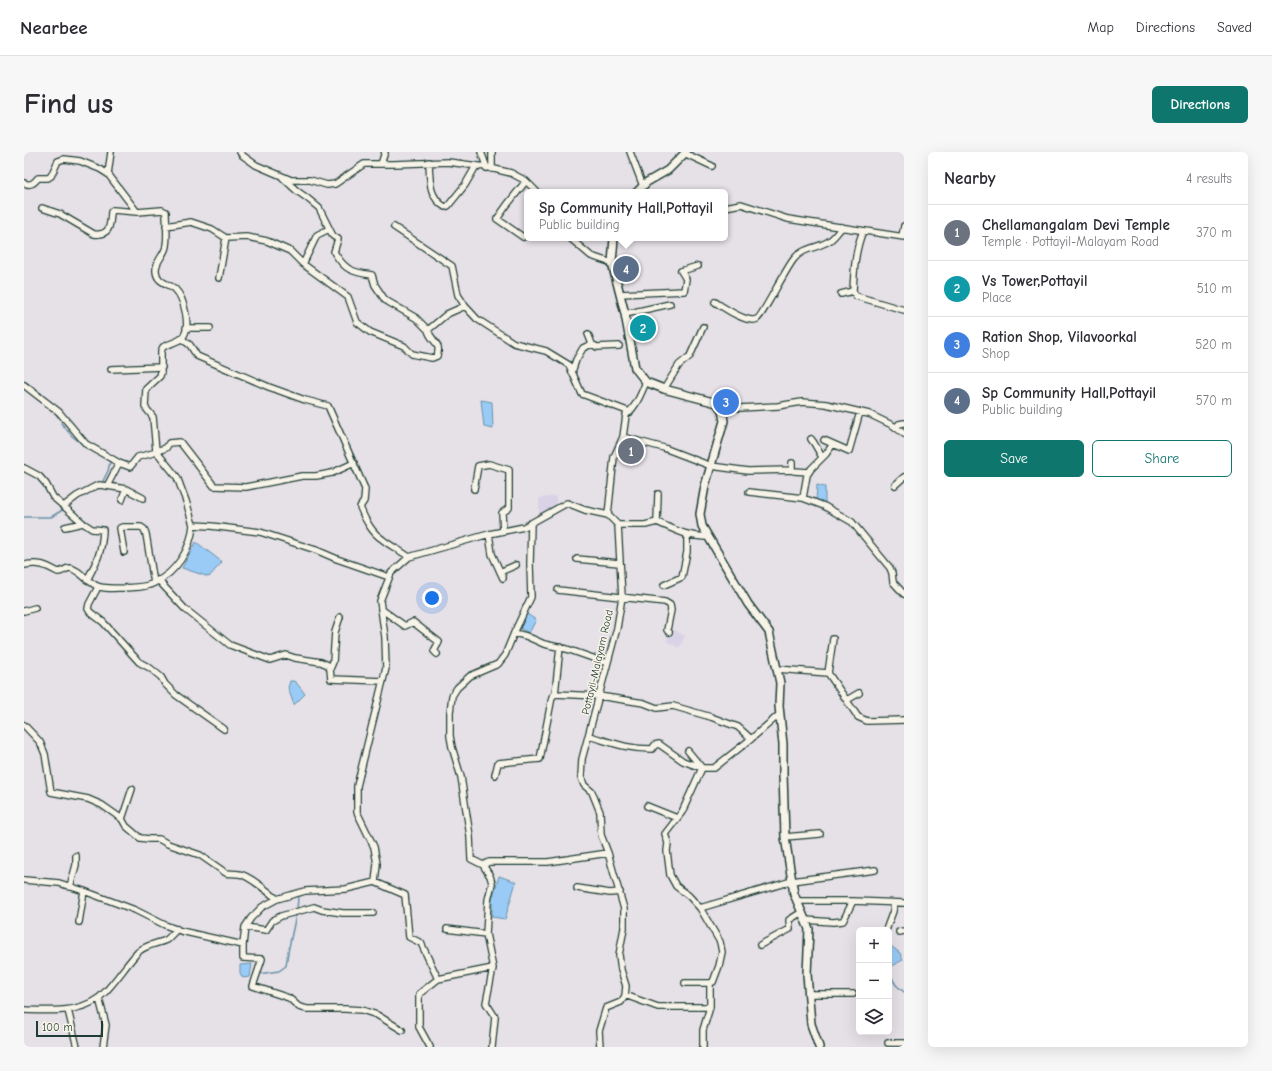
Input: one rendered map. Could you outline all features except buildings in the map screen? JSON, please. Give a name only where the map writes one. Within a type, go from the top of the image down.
[{"type":"street","points":[[108,174],[111,152]]},
{"type":"street","points":[[240,152],[256,165],[283,178],[291,180],[310,180],[328,185],[335,184],[364,164],[448,162],[511,173],[526,181],[534,189]]},
{"type":"street","points":[[381,164],[385,152]]},
{"type":"street","points":[[481,152],[489,168]]},
{"type":"street","points":[[489,168],[492,152]]},
{"type":"street","points":[[630,152],[643,186]]},
{"type":"street","points":[[640,189],[647,182],[668,170],[685,153],[712,166]]},
{"type":"street","points":[[24,184],[31,185],[38,178],[48,178],[51,176],[58,160],[64,159],[88,163],[108,174],[137,212]]},
{"type":"street","points":[[430,162],[430,189],[440,204],[445,207],[448,206],[465,185],[476,166]]},
{"type":"street","points":[[166,226],[191,222],[212,229],[226,238],[247,237],[267,241],[290,251],[303,264],[348,297],[357,322],[370,332],[404,346],[412,354],[432,358],[438,356],[440,349],[429,334],[428,330],[416,318],[384,300],[375,285],[372,274],[355,273],[341,264],[334,252],[338,239],[333,236],[319,208],[283,178]]},
{"type":"street","points":[[523,237],[497,219],[526,181]]},
{"type":"street","points":[[728,206],[741,204],[788,219],[903,237],[904,226]]},
{"type":"street","points":[[24,565],[34,563],[41,564],[58,572],[70,568],[74,569],[86,580],[98,587],[144,586],[156,582],[179,563],[189,545],[192,536],[192,525],[186,501],[177,477],[156,451],[153,417],[145,406],[144,398],[146,389],[160,376],[163,347],[182,339],[186,328],[186,315],[180,297],[175,289],[160,281],[156,271],[157,264],[166,248],[166,212],[113,210],[111,212],[109,229],[107,232],[94,234],[60,214],[42,208]]},
{"type":"street","points":[[394,227],[452,266],[458,295],[465,306],[477,319],[514,343],[546,351],[568,365],[582,394],[630,412]]},
{"type":"street","points":[[715,302],[741,317],[756,320],[760,316],[794,258],[801,252],[830,241],[842,227]]},
{"type":"street","points":[[303,264],[317,235],[329,229]]},
{"type":"street","points":[[863,230],[858,242],[852,291],[856,296],[904,310]]},
{"type":"street","points":[[219,278],[226,238]]},
{"type":"street","points":[[574,241],[591,256],[612,263]]},
{"type":"street","points":[[614,241],[612,263],[625,314],[635,368],[646,382],[664,389],[739,408],[778,406],[802,402],[826,404],[869,414],[896,428],[904,434]]},
{"type":"street","points":[[620,294],[684,291],[686,279],[681,271],[698,266]]},
{"type":"street","points":[[841,294],[852,291]]},
{"type":"street","points":[[625,314],[670,304]]},
{"type":"street","points":[[428,330],[447,314],[465,306]]},
{"type":"street","points":[[664,389],[679,365],[690,356],[703,327]]},
{"type":"street","points":[[186,328],[210,328]]},
{"type":"street","points":[[588,334],[592,344]]},
{"type":"street","points":[[182,339],[190,345],[197,356],[269,387],[328,406],[365,489],[364,501],[360,508],[367,522],[380,539],[398,548],[409,557]]},
{"type":"street","points":[[572,372],[576,360],[583,348],[592,344],[597,346],[619,346]]},
{"type":"street","points":[[111,369],[162,367]]},
{"type":"street","points":[[608,515],[614,457],[623,437],[626,415],[630,412],[639,399],[646,382]]},
{"type":"street","points":[[24,385],[59,412],[86,444],[119,463],[130,467],[138,457],[166,448],[169,443],[180,442],[214,486],[246,487],[295,477],[316,476],[332,473],[354,463]]},
{"type":"street","points":[[717,403],[722,410],[724,421],[705,486],[700,514],[702,526],[708,537],[748,604],[768,632],[777,669],[780,683],[780,714],[783,744],[785,838],[794,894],[809,929],[807,974],[808,994],[811,1024],[819,1047]]},
{"type":"street","points":[[824,440],[849,450],[860,412]]},
{"type":"street","points":[[896,428],[899,424],[904,423]]},
{"type":"street","points":[[623,437],[664,448],[711,466],[748,471],[792,470],[809,472]]},
{"type":"street","points":[[810,439],[822,457]]},
{"type":"street","points":[[803,498],[807,475],[833,444]]},
{"type":"street","points":[[107,486],[119,463]]},
{"type":"street","points":[[792,463],[792,470]]},
{"type":"street","points":[[474,489],[478,466],[489,464],[509,470],[509,508],[502,513],[503,531]]},
{"type":"street","points":[[24,468],[39,476],[54,497],[83,523],[92,530],[103,530],[102,547],[99,559],[86,580]]},
{"type":"street","points":[[895,485],[904,477]]},
{"type":"street","points":[[65,507],[77,496],[99,485],[126,489],[143,498]]},
{"type":"street","points":[[122,500],[126,489]]},
{"type":"street","points":[[749,492],[803,498],[824,506],[852,522],[890,568],[893,582],[904,594]]},
{"type":"street","points":[[656,522],[658,494]]},
{"type":"street","points":[[375,882],[377,864],[374,847],[357,812],[357,786],[386,668],[385,637],[380,601],[391,573],[409,557],[489,534],[524,527],[568,503],[585,510],[608,515],[618,525],[645,525],[656,522],[687,535],[695,537],[708,537]]},
{"type":"street","points":[[65,527],[83,523]]},
{"type":"street","points":[[492,1047],[495,1017],[486,1003],[493,968],[486,934],[488,900],[492,884],[490,876],[483,865],[471,859],[470,836],[461,777],[452,747],[450,712],[452,696],[457,688],[470,676],[498,664],[505,655],[531,597],[531,523]]},
{"type":"street","points":[[192,525],[260,532],[316,550],[389,577]]},
{"type":"street","name":"Pottayil-Malayam Road","points":[[618,525],[622,597],[617,628],[607,663],[590,736],[582,759],[581,777],[584,785],[592,792],[600,812],[601,835],[608,853],[624,909],[624,928],[619,955],[621,970],[626,986],[626,995]]},
{"type":"street","points":[[124,552],[120,528],[141,527],[144,529],[156,582],[185,609],[230,645],[270,660],[286,655],[328,664],[331,679],[383,681]]},
{"type":"street","points":[[489,534],[492,554],[503,578]]},
{"type":"street","points":[[664,585],[682,577],[687,552],[687,535]]},
{"type":"street","points":[[578,559],[619,564]]},
{"type":"street","points":[[500,572],[516,565]]},
{"type":"street","points":[[98,587],[89,604],[88,609],[90,612],[103,622],[139,662],[150,668],[161,677],[165,684],[176,695],[224,729]]},
{"type":"street","points":[[558,590],[665,602],[670,604],[671,610],[667,630],[669,632]]},
{"type":"street","points":[[24,611],[35,608]]},
{"type":"street","points":[[381,609],[405,626],[413,622],[439,642],[434,651],[437,654]]},
{"type":"street","points":[[330,669],[333,662],[335,632],[340,617]]},
{"type":"street","points":[[514,633],[544,644],[560,647],[607,663]]},
{"type":"street","points":[[833,639],[828,673],[858,717],[866,721],[904,720]]},
{"type":"street","points":[[495,775],[498,763],[540,759],[552,697],[555,694],[560,647]]},
{"type":"street","points":[[777,669],[828,673]]},
{"type":"street","points":[[846,700],[859,693]]},
{"type":"street","points":[[555,694],[599,696],[644,703],[657,708],[673,706],[712,717],[738,727],[751,739]]},
{"type":"street","points":[[590,736],[634,749],[652,749],[659,744],[683,761],[702,768],[714,768],[780,714]]},
{"type":"street","points":[[24,725],[40,742],[45,754],[51,792],[88,799],[102,805],[122,818],[126,826],[140,838],[159,839],[168,844],[200,855],[230,874],[245,876],[277,899]]},
{"type":"street","points":[[688,751],[702,768]]},
{"type":"street","points":[[685,984],[713,982],[722,952],[720,942],[700,908],[676,886],[670,875],[667,851],[668,843],[665,834],[682,812],[702,768]]},
{"type":"street","points":[[122,818],[132,789]]},
{"type":"street","points":[[647,806],[677,818]]},
{"type":"street","points":[[785,838],[820,834]]},
{"type":"street","points":[[483,865],[489,862],[560,861],[608,853]]},
{"type":"street","points":[[70,887],[76,865],[76,856]]},
{"type":"street","points":[[700,908],[792,882],[875,870]]},
{"type":"street","points":[[24,880],[59,883],[135,910],[177,929],[215,939],[243,944]]},
{"type":"street","points":[[402,1030],[377,1015],[362,1010],[345,1008],[307,1009],[299,1007],[289,998],[253,986],[262,958],[243,958],[245,927],[251,918],[262,907],[277,899],[305,891],[346,889],[375,882],[405,895],[409,937],[420,943],[438,979]]},
{"type":"street","points":[[577,888],[610,893],[620,892]]},
{"type":"street","points":[[79,922],[84,891]]},
{"type":"street","points":[[797,901],[904,903]]},
{"type":"street","points":[[805,920],[833,922],[843,921],[853,901]]},
{"type":"street","points":[[887,927],[893,911],[894,903]]},
{"type":"street","points":[[245,927],[266,930],[272,922],[286,914],[314,907],[336,912],[373,913]]},
{"type":"street","points":[[760,944],[790,929],[789,920],[802,912]]},
{"type":"street","points":[[24,1010],[68,1010],[90,1003],[99,998],[106,991],[139,951],[165,940],[177,929]]},
{"type":"street","points":[[447,929],[486,934]]},
{"type":"street","points":[[430,1047],[419,1027],[419,994],[438,979],[493,968]]},
{"type":"street","points":[[704,1047],[703,1030],[710,1007],[710,983]]},
{"type":"street","points":[[808,994],[853,994]]},
{"type":"street","points":[[600,1047],[600,1031],[606,1008],[621,1002],[626,995],[658,1007],[710,1007]]},
{"type":"street","points":[[99,998],[106,1025],[103,1047]]},
{"type":"street","points":[[68,1010],[77,1047]]},
{"type":"street","points":[[888,1043],[904,1043]]},
{"type":"shaded area","points":[[556,496],[556,507],[539,517],[539,498]]},
{"type":"shaded area","points":[[672,629],[685,636],[679,648],[666,641]]},
{"type":"water","points":[[481,400],[492,402],[493,429],[484,427]]},
{"type":"water","points":[[817,485],[825,487],[825,504],[816,502]]},
{"type":"water","points":[[196,542],[222,562],[209,577],[182,568]]},
{"type":"water","points":[[527,614],[536,620],[529,633],[519,628]]},
{"type":"water","points":[[290,681],[294,681],[305,694],[294,705],[288,688]]},
{"type":"water","points":[[499,876],[516,882],[505,919],[492,917],[492,900]]},
{"type":"water","points":[[892,947],[900,953],[903,960],[892,966]]},
{"type":"water","points":[[252,964],[250,977],[243,978],[240,973],[240,965]]},
{"type":"waterway","points":[[24,382],[42,394]]},
{"type":"waterway","points":[[55,412],[58,417]]},
{"type":"waterway","points":[[61,423],[72,436],[82,444]]},
{"type":"waterway","points":[[92,450],[110,462],[108,471],[102,483]]},
{"type":"waterway","points":[[24,517],[51,517],[64,509]]},
{"type":"waterway","points":[[297,911],[298,897],[305,894]]},
{"type":"waterway","points":[[258,974],[279,971],[286,966],[296,915]]},
{"type":"waterway","points":[[892,978],[896,985],[904,992]]},
{"type":"place","name":"Sp Community Hall,Pottayil","points":[[626,269]]},
{"type":"place","name":"Vs Tower,Pottayil","points":[[643,328]]},
{"type":"place","name":"Ration Shop, Vilavoorkal","points":[[726,402]]},
{"type":"place","name":"Chellamangalam Devi Temple","points":[[631,451]]}]
